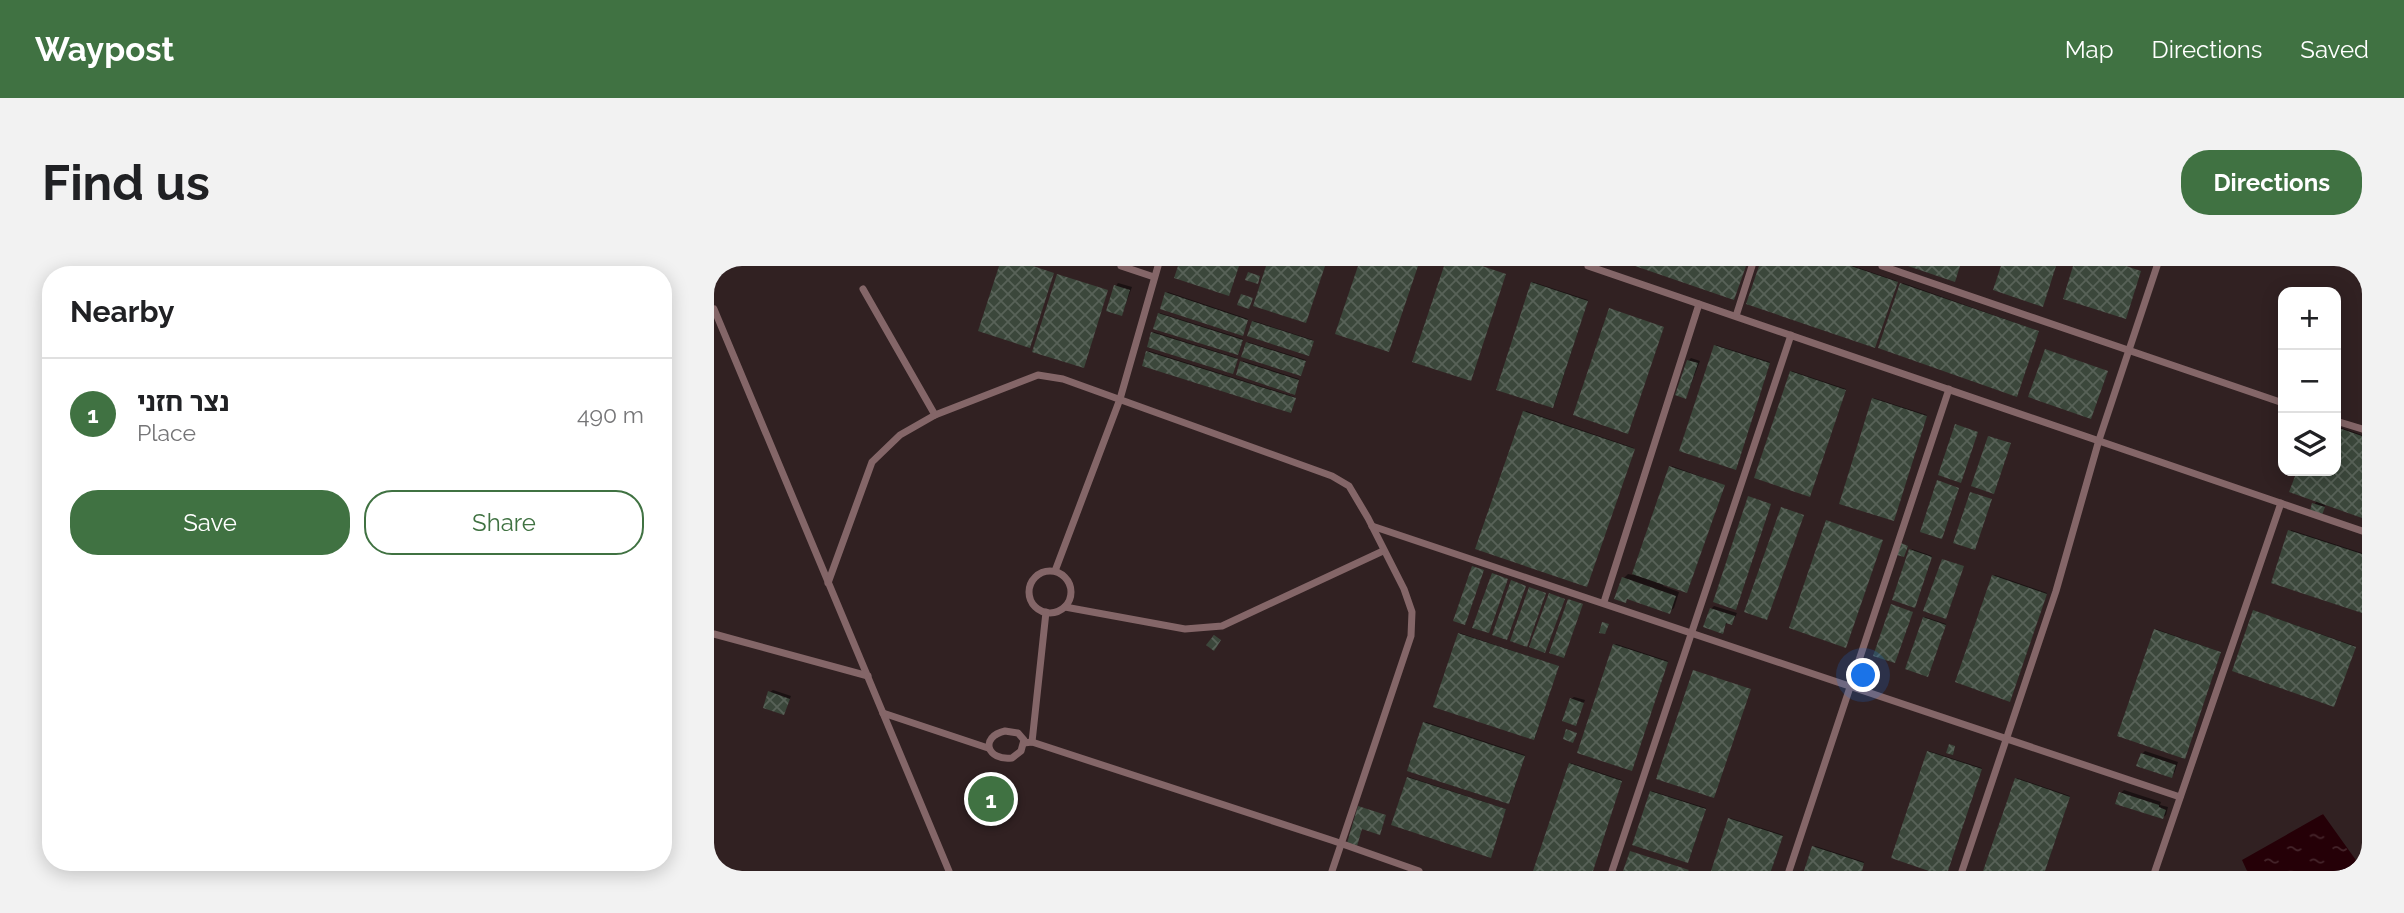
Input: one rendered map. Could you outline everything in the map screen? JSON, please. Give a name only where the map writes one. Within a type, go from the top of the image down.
[{"type":"lane","points":[[1121,266],[1154,277]]},
{"type":"lane","points":[[1055,571],[1120,399],[1158,266]]},
{"type":"lane","points":[[1588,266],[2362,531]]},
{"type":"lane","points":[[1736,316],[1752,266]]},
{"type":"lane","points":[[1882,266],[2278,401]]},
{"type":"lane","points":[[1962,871],[2056,591],[2099,440],[2157,266]]},
{"type":"lane","points":[[863,289],[935,415]]},
{"type":"lane","points":[[1604,602],[1699,304]]},
{"type":"lane","points":[[714,309],[949,871]]},
{"type":"lane","points":[[1612,871],[1791,335]]},
{"type":"lane","points":[[828,583],[872,461],[900,435],[935,415],[1038,375],[1063,379],[1332,476],[1349,486],[1404,589],[1412,612],[1411,636],[1332,871]]},
{"type":"lane","points":[[1789,871],[1949,389]]},
{"type":"lane","points":[[2341,423],[2362,429]]},
{"type":"lane","points":[[2155,871],[2281,503]]},
{"type":"lane","points":[[1372,526],[2180,797]]},
{"type":"lane","points":[[1065,607],[1185,629],[1222,626],[1383,551]]},
{"type":"lane","points":[[1047,570],[1055,571],[1064,575],[1072,590],[1065,607],[1058,612],[1046,612],[1034,605],[1029,588],[1038,574],[1047,570]]},
{"type":"lane","points":[[883,713],[988,748],[998,758],[1012,758],[1028,743],[1046,612]]},
{"type":"lane","points":[[714,634],[867,676]]},
{"type":"lane","points":[[988,748],[989,742],[997,733],[1018,733],[1028,743],[1419,871]]},
{"type":"water","points":[[2323,814],[2358,863],[2362,862],[2362,871],[2247,871],[2242,860]]},
{"type":"building","points":[[999,266],[1033,266],[1054,273],[1030,348],[978,331]]},
{"type":"building","points":[[1178,266],[1239,266],[1229,296],[1174,278]]},
{"type":"building","points":[[1266,266],[1325,266],[1306,323],[1253,306]]},
{"type":"building","points":[[1358,266],[1418,266],[1389,352],[1335,334]]},
{"type":"building","points":[[1444,266],[1482,266],[1506,274],[1471,381],[1412,362]]},
{"type":"building","points":[[1635,266],[1746,266],[1734,300]]},
{"type":"building","points":[[1759,266],[1851,266],[1898,282],[1875,348],[1746,304]]},
{"type":"building","points":[[1908,266],[1960,266],[1955,282]]},
{"type":"building","points":[[2001,266],[2056,266],[2043,307],[1993,290]]},
{"type":"building","points":[[2073,266],[2126,266],[2141,271],[2126,319],[2063,299]]},
{"type":"building","points":[[1248,272],[1260,276],[1258,284],[1245,280]]},
{"type":"building","points":[[1057,274],[1108,290],[1084,368],[1032,352]]},
{"type":"building","points":[[1531,282],[1588,301],[1553,408],[1496,390]]},
{"type":"building","points":[[1900,283],[2039,331],[2017,397],[1878,348]]},
{"type":"building","points":[[1114,285],[1130,290],[1122,316],[1106,311]]},
{"type":"building","points":[[1165,292],[1248,320],[1243,336],[1160,309]]},
{"type":"building","points":[[1241,294],[1253,298],[1249,309],[1237,305]]},
{"type":"building","points":[[1609,308],[1664,327],[1628,434],[1573,415]]},
{"type":"building","points":[[1158,313],[1243,340],[1238,355],[1153,329]]},
{"type":"building","points":[[1252,321],[1314,341],[1309,356],[1247,336]]},
{"type":"building","points":[[1151,332],[1238,359],[1233,374],[1147,347]]},
{"type":"building","points":[[1246,342],[1306,361],[1301,376],[1241,357]]},
{"type":"building","points":[[1714,345],[1770,363],[1736,470],[1679,451]]},
{"type":"building","points":[[2045,349],[2108,371],[2091,419],[2028,397]]},
{"type":"building","points":[[1146,351],[1296,398],[1291,413],[1142,366]]},
{"type":"building","points":[[1687,360],[1698,363],[1686,399],[1675,395]]},
{"type":"building","points":[[1240,361],[1299,380],[1295,395],[1236,375]]},
{"type":"building","points":[[1790,371],[1846,390],[1810,497],[1754,478]]},
{"type":"building","points":[[1872,398],[1927,416],[1894,521],[1839,504]]},
{"type":"building","points":[[1523,411],[1635,449],[1587,587],[1475,549]]},
{"type":"building","points":[[1955,424],[1978,432],[1961,483],[1938,475]]},
{"type":"building","points":[[2341,429],[2362,436],[2362,518],[2289,492],[2295,476],[2341,476]]},
{"type":"building","points":[[1988,436],[2011,443],[1994,494],[1971,486]]},
{"type":"building","points":[[1669,466],[1725,485],[1687,593],[1632,574]]},
{"type":"building","points":[[1937,480],[1959,488],[1942,539],[1920,532]]},
{"type":"building","points":[[1970,492],[1992,499],[1975,550],[1953,543]]},
{"type":"building","points":[[1748,496],[1771,504],[1736,610],[1713,602]]},
{"type":"building","points":[[2312,503],[2325,507],[2322,515],[2310,511]]},
{"type":"building","points":[[1781,507],[1804,515],[1767,620],[1744,612]]},
{"type":"building","points":[[1826,520],[1883,540],[1846,648],[1789,628]]},
{"type":"building","points":[[2288,530],[2362,554],[2362,613],[2271,583]]},
{"type":"building","points":[[1901,543],[1908,546],[1904,557],[1897,555]]},
{"type":"building","points":[[1909,549],[1932,557],[1915,608],[1892,600]]},
{"type":"building","points":[[1942,559],[1964,566],[1946,619],[1923,611]]},
{"type":"building","points":[[1472,566],[1484,570],[1465,625],[1453,621]]},
{"type":"building","points":[[1492,573],[1508,579],[1489,633],[1472,628]]},
{"type":"building","points":[[1992,575],[2047,594],[2010,702],[1955,682]]},
{"type":"building","points":[[1622,577],[1676,596],[1670,614],[1627,599],[1626,603],[1614,599]]},
{"type":"building","points":[[1511,580],[1526,586],[1507,640],[1492,635]]},
{"type":"building","points":[[1529,587],[1546,593],[1527,647],[1510,641]]},
{"type":"building","points":[[1549,593],[1565,599],[1545,653],[1529,647]]},
{"type":"building","points":[[1568,599],[1583,604],[1564,658],[1549,653]]},
{"type":"building","points":[[1891,604],[1913,612],[1895,663],[1873,656]]},
{"type":"building","points":[[1710,608],[1735,616],[1732,625],[1726,623],[1723,634],[1703,627]]},
{"type":"building","points":[[2253,610],[2356,647],[2334,707],[2232,671]]},
{"type":"building","points":[[1923,617],[1946,625],[1928,677],[1905,669]]},
{"type":"building","points":[[1602,622],[1609,624],[1605,634],[1599,633]]},
{"type":"building","points":[[2154,629],[2221,652],[2185,759],[2117,736]]},
{"type":"building","points":[[1458,633],[1559,666],[1534,740],[1433,707]]},
{"type":"building","points":[[1214,635],[1221,640],[1214,651],[1206,645]]},
{"type":"building","points":[[1613,644],[1668,662],[1632,771],[1577,753]]},
{"type":"building","points":[[1693,670],[1751,689],[1714,798],[1656,779]]},
{"type":"building","points":[[768,691],[790,699],[784,715],[763,708]]},
{"type":"building","points":[[1570,698],[1584,703],[1576,726],[1562,721]]},
{"type":"building","points":[[1423,722],[1525,756],[1509,804],[1407,771]]},
{"type":"building","points":[[1566,729],[1577,733],[1573,743],[1563,739]]},
{"type":"building","points":[[1949,744],[1955,746],[1953,755],[1946,753]]},
{"type":"building","points":[[1927,751],[1982,769],[1948,871],[1929,871],[1891,858]]},
{"type":"building","points":[[2141,753],[2176,765],[2172,778],[2136,766]]},
{"type":"building","points":[[1569,763],[1622,781],[1593,871],[1533,871]]},
{"type":"building","points":[[1407,777],[1506,809],[1491,858],[1391,825]]},
{"type":"building","points":[[2015,778],[2070,797],[2045,871],[1983,871]]},
{"type":"building","points":[[1650,791],[1706,809],[1688,863],[1632,845]]},
{"type":"building","points":[[2119,792],[2159,805],[2166,810],[2163,819],[2115,804]]},
{"type":"building","points":[[1358,806],[1386,815],[1380,835],[1362,829],[1357,846],[1347,843]]},
{"type":"building","points":[[1728,818],[1783,836],[1771,871],[1711,871]]},
{"type":"building","points":[[1812,846],[1864,863],[1862,871],[1804,871]]},
{"type":"building","points":[[1630,851],[1689,870],[1623,871]]},
{"type":"place","name":"נצר חזני","points":[[991,799]]}]
